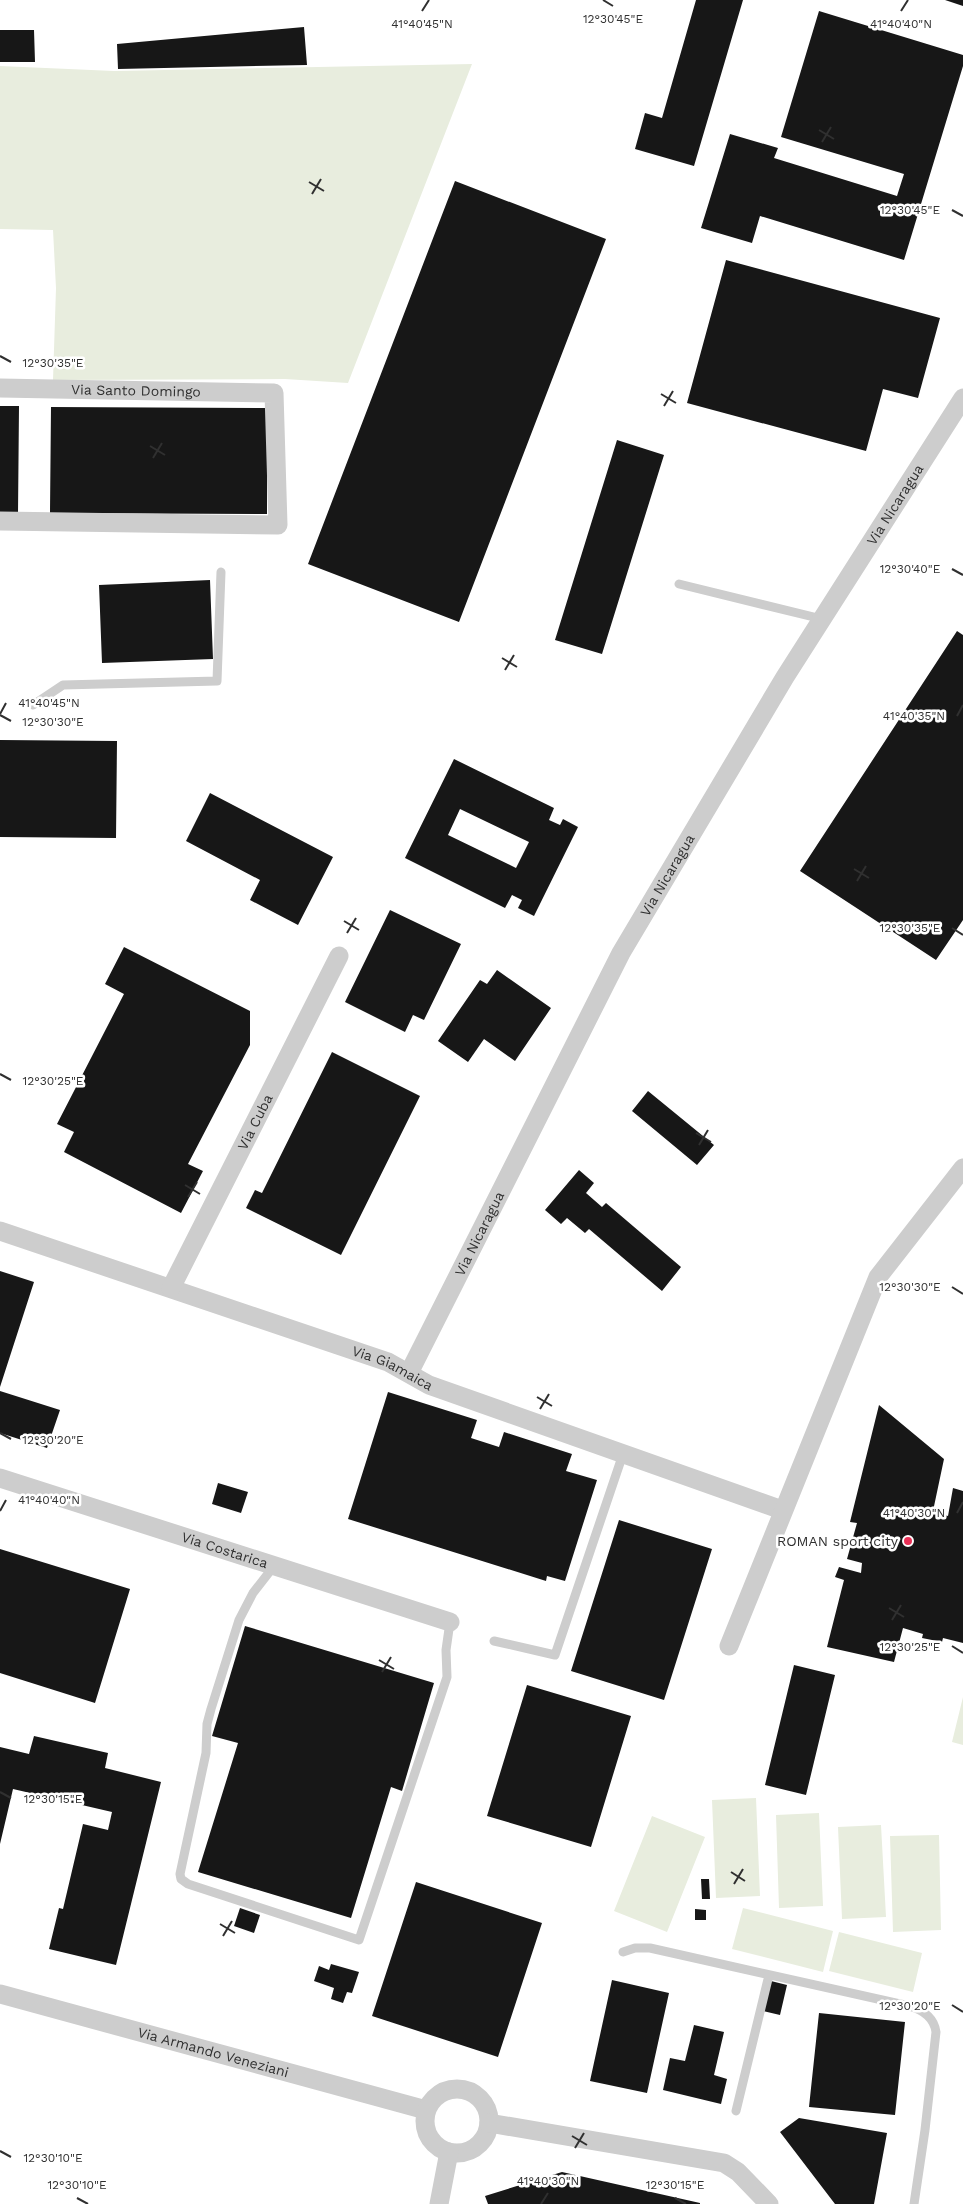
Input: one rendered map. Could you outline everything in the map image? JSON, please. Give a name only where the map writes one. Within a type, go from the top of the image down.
[{"type":"street","name":"Via Santo Domingo","points":[[0,388],[274,393],[278,525],[0,521]]},
{"type":"street","name":"Via Nicaragua","points":[[409,1372],[621,953],[785,677],[963,398]]},
{"type":"street","name":"Via Cuba","points":[[171,1288],[339,956]]},
{"type":"street","points":[[729,1646],[782,1510],[878,1277],[963,1168]]},
{"type":"street","name":"Via Giamaica","points":[[0,1230],[388,1362],[409,1372],[429,1385],[782,1510]]},
{"type":"street","name":"Via Costarica","points":[[0,1478],[450,1622]]},
{"type":"street","name":"Via Armando Veneziani","points":[[0,1994],[426,2110]]},
{"type":"street","points":[[452,2089],[464,2089],[480,2098],[488,2112],[489,2123],[486,2134],[475,2147],[459,2153],[439,2148],[428,2137],[424,2121],[426,2110],[432,2100],[440,2093],[452,2089]]},
{"type":"street","points":[[489,2123],[724,2163],[738,2172],[769,2204]]},
{"type":"street","points":[[439,2204],[449,2152]]},
{"type":"lane","points":[[33,705],[63,685],[217,681],[221,572]]},
{"type":"lane","points":[[679,584],[822,619]]},
{"type":"lane","points":[[494,1641],[555,1655],[624,1454]]},
{"type":"lane","points":[[274,1566],[253,1593],[239,1620],[211,1709],[207,1724],[206,1753],[180,1874],[181,1879],[188,1884],[359,1940],[447,1677],[446,1650],[450,1622]]},
{"type":"lane","points":[[623,1952],[635,1948],[650,1948],[918,2008],[926,2013],[935,2024],[925,2130],[914,2204]]},
{"type":"lane","points":[[736,2111],[769,1975]]},
{"type":"shaded area","points":[[472,64],[348,383],[285,379],[53,380],[56,288],[53,230],[0,229],[0,66],[114,71]]},
{"type":"shaded area","points":[[963,1697],[963,1745],[952,1742]]},
{"type":"shaded area","points":[[756,1798],[760,1896],[716,1898],[712,1800]]},
{"type":"shaded area","points":[[819,1813],[823,1906],[779,1908],[776,1815]]},
{"type":"shaded area","points":[[652,1816],[705,1837],[667,1932],[614,1911]]},
{"type":"shaded area","points":[[881,1825],[886,1917],[842,1919],[838,1827]]},
{"type":"shaded area","points":[[939,1835],[941,1930],[893,1932],[890,1836]]},
{"type":"shaded area","points":[[743,1908],[833,1931],[823,1972],[732,1949]]},
{"type":"shaded area","points":[[839,1932],[922,1953],[913,1992],[829,1971]]},
{"type":"building","points":[[696,0],[743,0],[694,166],[635,149],[645,113],[662,118]]},
{"type":"building","points":[[945,0],[963,0],[963,6]]},
{"type":"building","points":[[819,11],[963,55],[963,66],[904,260],[760,216],[752,243],[701,228],[730,134],[778,148],[774,158],[897,196],[904,174],[781,137]]},
{"type":"building","points":[[304,27],[307,65],[118,69],[117,44]]},
{"type":"building","points":[[0,30],[34,30],[35,62],[0,62]]},
{"type":"building","points":[[455,181],[606,239],[459,622],[308,564]]},
{"type":"building","points":[[726,260],[940,318],[918,398],[883,389],[866,451],[687,403]]},
{"type":"building","points":[[0,406],[19,406],[18,514],[0,514]]},
{"type":"building","points":[[51,407],[267,408],[267,514],[50,513]]},
{"type":"building","points":[[617,440],[664,455],[602,654],[555,640]]},
{"type":"building","points":[[210,580],[213,659],[102,663],[99,585]]},
{"type":"building","points":[[957,631],[963,635],[963,920],[936,960],[800,871]]},
{"type":"building","points":[[0,740],[117,741],[116,838],[0,837]]},
{"type":"building","points":[[454,759],[554,808],[549,820],[560,825],[563,819],[578,827],[534,916],[518,908],[522,900],[512,895],[505,908],[405,858]],"holes":[[[460,809],[529,842],[516,868],[448,835]]]},
{"type":"building","points":[[210,793],[333,857],[298,925],[250,900],[260,880],[186,841]]},
{"type":"building","points":[[390,910],[461,944],[424,1020],[413,1015],[405,1032],[345,1002]]},
{"type":"building","points":[[124,947],[250,1011],[250,1045],[188,1164],[203,1171],[181,1213],[64,1152],[74,1132],[57,1124],[124,994],[105,984]]},
{"type":"building","points":[[497,970],[551,1008],[515,1061],[484,1039],[468,1062],[438,1041],[480,980],[487,984]]},
{"type":"building","points":[[332,1052],[420,1096],[341,1255],[246,1208],[255,1190],[262,1193]]},
{"type":"building","points":[[648,1091],[714,1145],[697,1165],[632,1111]]},
{"type":"building","points":[[579,1170],[594,1183],[586,1193],[602,1207],[606,1203],[681,1267],[662,1291],[589,1229],[585,1233],[567,1218],[561,1224],[545,1210]]},
{"type":"building","points":[[0,1271],[34,1282],[0,1387]]},
{"type":"building","points":[[0,1391],[60,1410],[47,1448],[0,1433]]},
{"type":"building","points":[[388,1392],[477,1420],[471,1438],[499,1447],[504,1432],[572,1454],[566,1471],[597,1480],[565,1581],[547,1576],[546,1581],[348,1519]]},
{"type":"building","name":"ROMAN sport city","points":[[879,1405],[944,1459],[933,1511],[948,1516],[953,1488],[963,1491],[963,1643],[943,1638],[942,1642],[922,1638],[923,1634],[903,1628],[894,1662],[827,1647],[844,1580],[835,1577],[839,1567],[861,1573],[862,1563],[847,1559],[857,1523],[850,1522]]},
{"type":"building","points":[[218,1483],[248,1492],[241,1513],[212,1504]]},
{"type":"building","points":[[619,1520],[712,1549],[664,1700],[571,1671]]},
{"type":"building","points":[[0,1549],[130,1589],[95,1703],[0,1673]]},
{"type":"building","points":[[245,1626],[434,1683],[402,1791],[391,1787],[351,1918],[198,1872],[238,1743],[212,1736]]},
{"type":"building","points":[[794,1665],[835,1675],[806,1795],[765,1785]]},
{"type":"building","points":[[527,1685],[631,1716],[591,1847],[487,1816]]},
{"type":"building","points":[[34,1736],[108,1753],[105,1768],[161,1782],[116,1965],[49,1949],[59,1908],[63,1909],[83,1824],[108,1830],[112,1812],[13,1789],[0,1844],[0,1747],[29,1754]]},
{"type":"building","points":[[701,1879],[709,1879],[710,1899],[702,1899]]},
{"type":"building","points":[[416,1882],[542,1923],[498,2057],[372,2016]]},
{"type":"building","points":[[240,1908],[260,1915],[254,1933],[234,1926]]},
{"type":"building","points":[[695,1909],[706,1910],[706,1920],[695,1920]]},
{"type":"building","points":[[331,1964],[359,1972],[352,1993],[347,1992],[343,2003],[331,1999],[334,1988],[314,1981],[319,1966],[329,1970]]},
{"type":"building","points":[[612,1980],[669,1993],[647,2093],[590,2081]]},
{"type":"building","points":[[771,1981],[787,1985],[780,2015],[763,2011]]},
{"type":"building","points":[[819,2013],[905,2022],[895,2115],[809,2107]]},
{"type":"building","points":[[694,2025],[724,2032],[714,2075],[727,2079],[721,2104],[663,2090],[670,2058],[685,2061]]},
{"type":"building","points":[[799,2118],[887,2133],[874,2204],[835,2204],[780,2132]]},
{"type":"building","points":[[562,2172],[700,2204],[488,2204],[485,2196]]},
{"type":"place","name":"ROMAN sport city","points":[[908,1541]]}]
